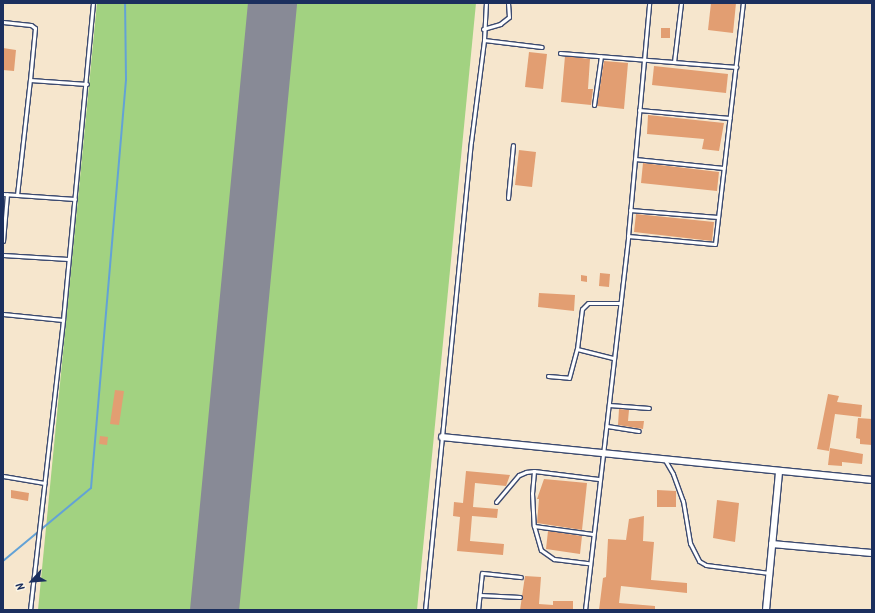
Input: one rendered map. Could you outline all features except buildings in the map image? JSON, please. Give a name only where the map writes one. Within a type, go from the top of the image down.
[{"type":"street","points":[[442,437],[603,455],[872,480]]},
{"type":"street","points":[[766,610],[779,472]]},
{"type":"street","points":[[772,544],[872,553]]},
{"type":"lane","points":[[30,610],[63,320],[93,3]]},
{"type":"lane","points":[[425,610],[471,142],[484,40],[483,29],[486,3]]},
{"type":"lane","points":[[483,29],[500,24],[509,17],[508,3]]},
{"type":"lane","points":[[585,610],[592,534],[607,426],[628,236],[649,3]]},
{"type":"lane","points":[[674,62],[681,3]]},
{"type":"lane","points":[[628,236],[714,245],[743,3]]},
{"type":"lane","points":[[3,22],[31,25],[35,28],[17,195]]},
{"type":"lane","points":[[484,40],[542,47]]},
{"type":"lane","points":[[560,53],[736,67]]},
{"type":"lane","points":[[594,105],[601,56]]},
{"type":"lane","points":[[30,80],[86,84]]},
{"type":"lane","points":[[639,110],[730,118]]},
{"type":"lane","points":[[508,198],[513,145]]},
{"type":"lane","points":[[635,159],[724,168]]},
{"type":"lane","points":[[3,241],[5,194],[75,199]]},
{"type":"lane","points":[[630,210],[718,217]]},
{"type":"lane","points":[[3,254],[68,259]]},
{"type":"lane","points":[[548,376],[569,378],[577,349],[582,309],[588,303],[620,303]]},
{"type":"lane","points":[[3,314],[63,320]]},
{"type":"lane","points":[[577,349],[614,358]]},
{"type":"lane","points":[[609,405],[649,408]]},
{"type":"lane","points":[[607,426],[638,431]]},
{"type":"lane","points":[[665,460],[673,474],[683,501],[690,543],[699,561],[706,565],[769,573]]},
{"type":"lane","points":[[496,502],[520,476],[534,471],[599,479]]},
{"type":"lane","points":[[534,471],[532,493],[534,526],[538,542],[545,555],[554,559],[589,563]]},
{"type":"lane","points":[[3,476],[44,483]]},
{"type":"lane","points":[[534,526],[592,534]]},
{"type":"lane","points":[[478,610],[482,573],[521,577]]},
{"type":"lane","points":[[480,595],[520,598]]},
{"type":"green space","points":[[97,3],[476,3],[417,610],[38,610]]},
{"type":"waterway","points":[[3,561],[91,488],[126,80],[125,3]]},
{"type":"runway","points":[[214,610],[272,3]]}]
